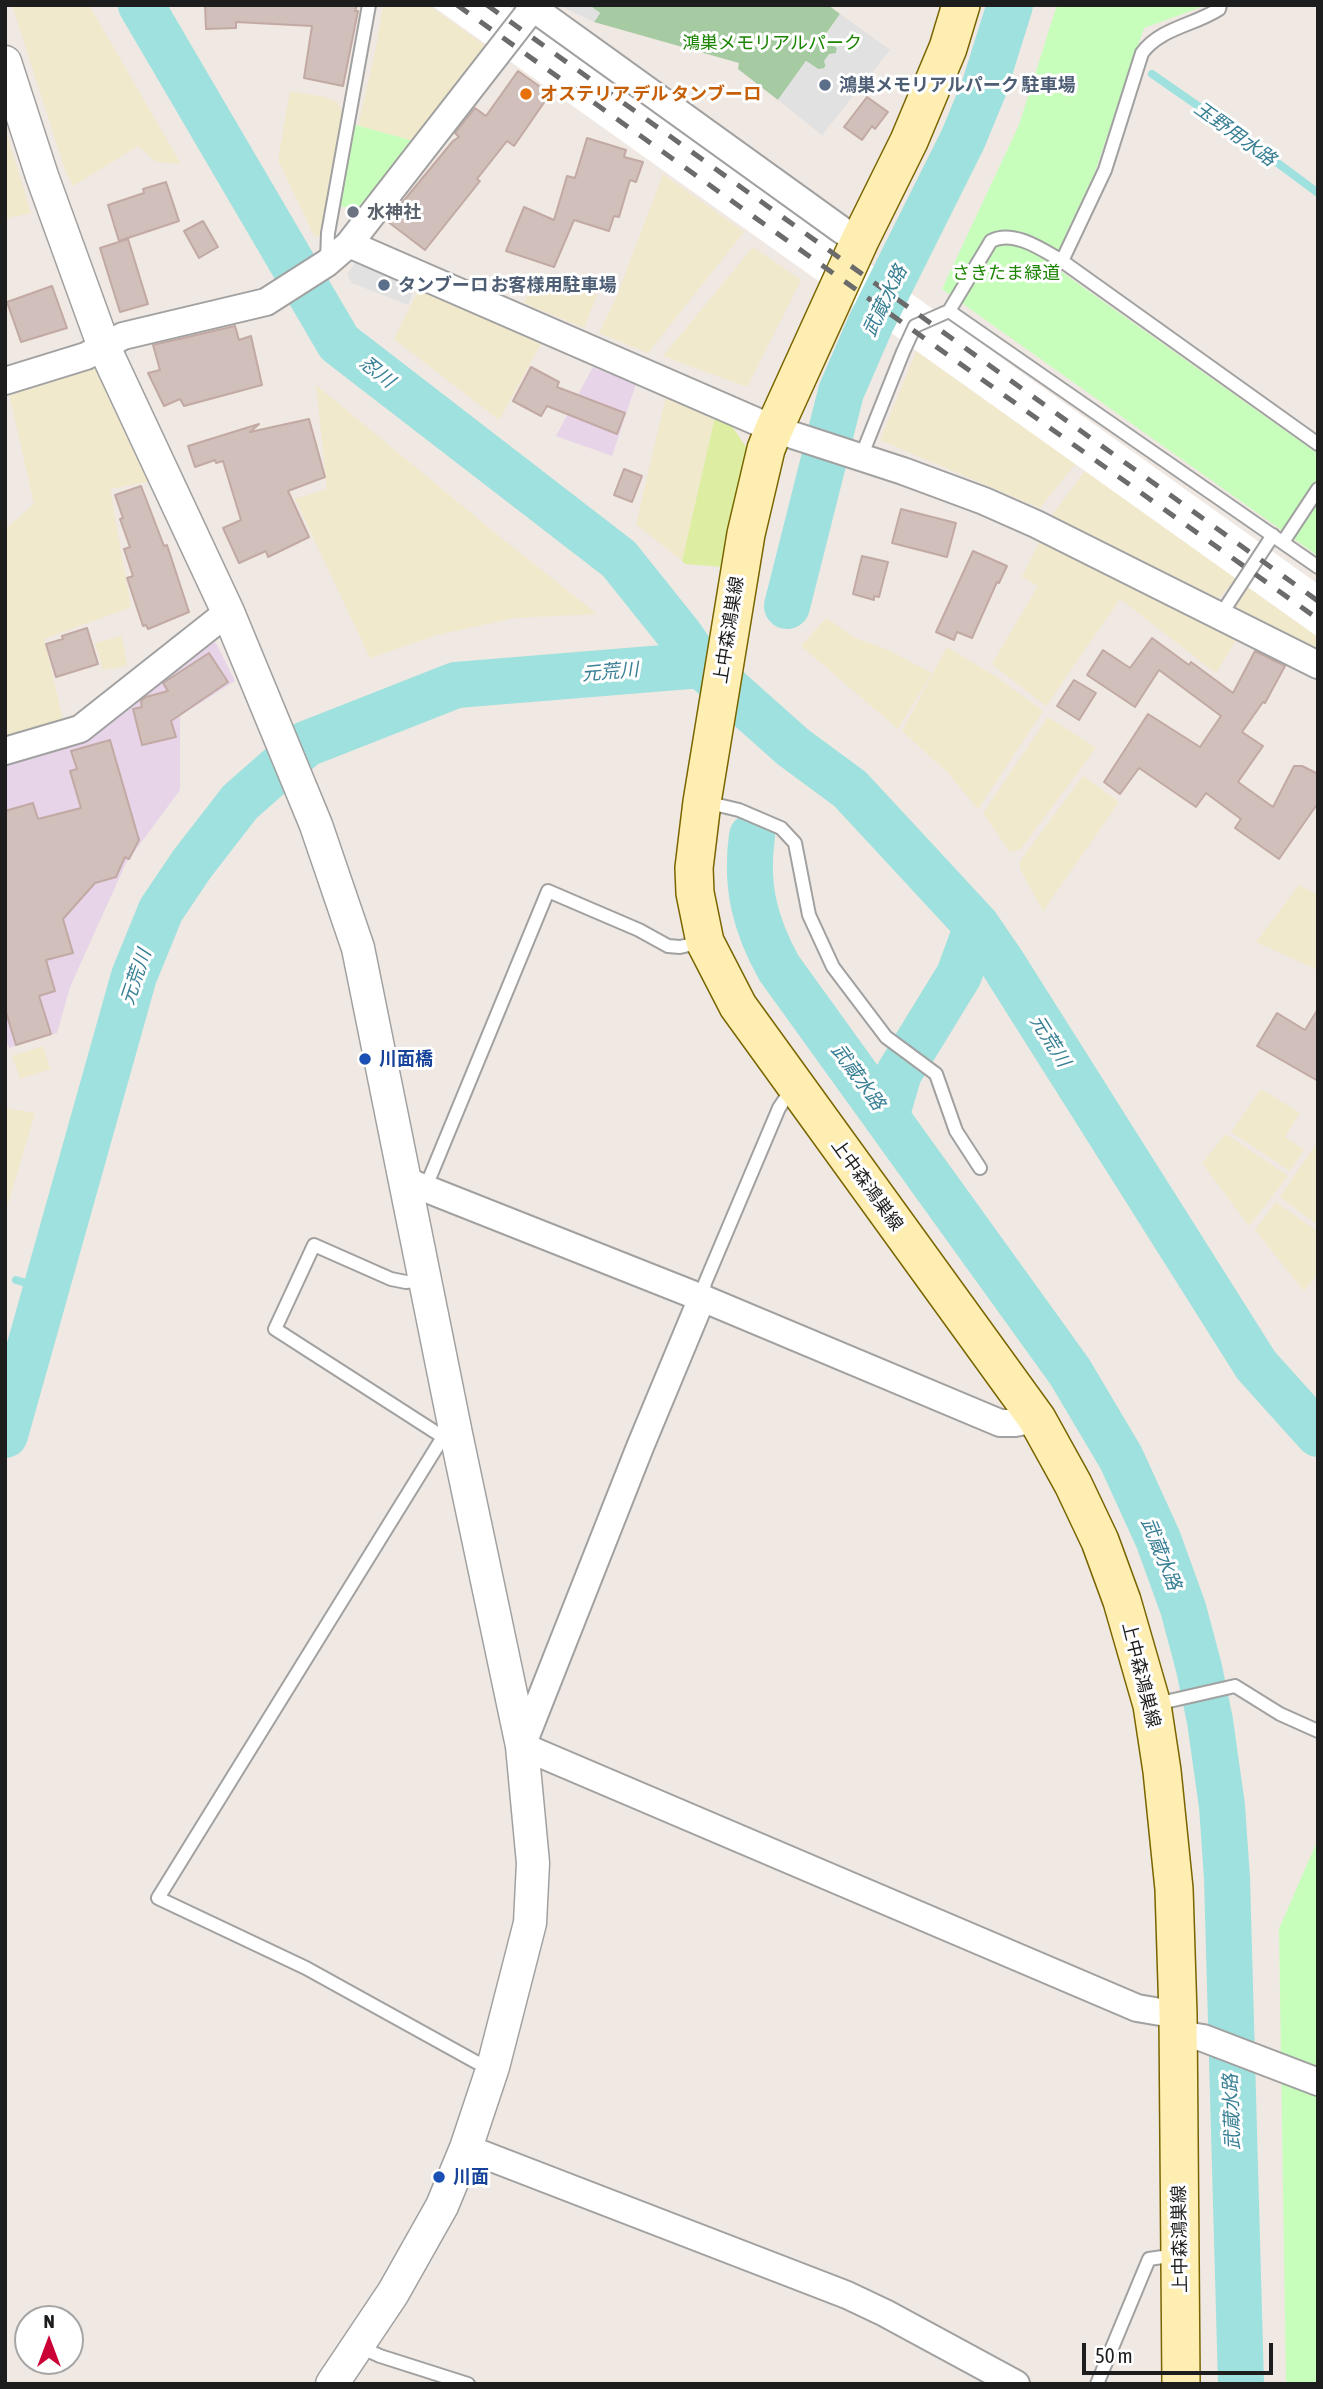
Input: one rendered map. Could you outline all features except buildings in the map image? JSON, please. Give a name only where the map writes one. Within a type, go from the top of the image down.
[{"type":"main road","name":"上中森鴻巣線","points":[[961,5],[932,87],[860,240],[786,433],[756,487],[735,592],[703,791],[696,843],[695,893],[705,942],[738,1006],[1037,1419],[1073,1484],[1100,1541],[1122,1601],[1166,1701],[1166,1807],[1186,2029],[1180,2255],[1181,2384]]},
{"type":"street","points":[[5,381],[86,356],[123,336],[266,302],[327,264],[349,244],[533,6],[843,231],[860,240]]},
{"type":"street","points":[[5,62],[104,347],[228,612],[316,825],[358,948],[415,1185],[425,1279],[449,1436],[522,1746],[533,1863],[530,1923],[493,2067],[466,2148],[442,2206],[416,2255],[332,2384]]},
{"type":"street","points":[[349,244],[786,433],[984,501],[1036,524],[1318,665]]},
{"type":"street","points":[[5,751],[80,729],[228,612]]},
{"type":"street","points":[[415,1185],[702,1298],[1000,1423],[1037,1419]]},
{"type":"street","points":[[522,1746],[702,1298]]},
{"type":"street","points":[[522,1746],[1186,2029],[1318,2082]]},
{"type":"street","points":[[466,2148],[847,2295],[885,2312],[1016,2384]]},
{"type":"lane","points":[[327,264],[328,233],[369,5]]},
{"type":"lane","points":[[1062,261],[1105,170],[1142,53],[1150,41],[1210,15],[1220,9],[1220,5]]},
{"type":"lane","points":[[854,455],[915,326],[949,311],[991,241],[997,238],[1015,238],[1062,261],[1318,444]]},
{"type":"lane","points":[[949,311],[1318,567]]},
{"type":"lane","points":[[1220,616],[1318,489]]},
{"type":"lane","points":[[703,791],[782,828],[795,843],[809,915],[833,967],[886,1037],[936,1073],[956,1131],[980,1168]]},
{"type":"lane","points":[[415,1185],[548,891],[639,930],[668,946],[680,947],[705,942]]},
{"type":"lane","points":[[702,1298],[705,1283],[779,1108],[785,1099],[797,1090]]},
{"type":"lane","points":[[425,1279],[406,1282],[391,1279],[314,1244],[275,1329],[449,1436],[158,1898],[306,1968],[476,2062],[493,2067]]},
{"type":"lane","points":[[1166,1701],[1235,1686],[1280,1714],[1318,1731]]},
{"type":"lane","points":[[1097,2384],[1149,2259],[1180,2255]]},
{"type":"lane","points":[[358,2346],[380,2356],[468,2384]]},
{"type":"shaded area","points":[[12,5],[89,5],[181,164],[156,162],[138,146],[73,186],[65,170]]},
{"type":"shaded area","points":[[383,5],[428,5],[490,49],[414,141],[358,126]]},
{"type":"shaded area","points":[[558,5],[589,5],[600,13],[594,22]]},
{"type":"shaded area","name":"鴻巣メモリアルパーク 駐車場","points":[[840,14],[890,50],[822,135],[778,100],[806,61],[818,69],[826,68],[824,61],[829,54],[836,53],[837,48],[823,39]]},
{"type":"shaded area","points":[[290,91],[329,98],[337,102],[341,109],[342,117],[321,236],[314,236],[278,160]]},
{"type":"shaded area","points":[[5,128],[31,213],[5,219]]},
{"type":"shaded area","points":[[663,174],[744,232],[648,353],[599,333],[616,298]]},
{"type":"shaded area","points":[[753,247],[801,280],[747,387],[663,356]]},
{"type":"shaded area","name":"タンブーロ お客様用駐車場","points":[[355,263],[415,287],[408,305],[352,283],[347,274]]},
{"type":"shaded area","points":[[538,272],[597,295],[584,328],[524,303]]},
{"type":"shaded area","points":[[419,289],[541,344],[499,420],[394,339]]},
{"type":"shaded area","points":[[916,351],[1075,464],[1040,508],[880,440]]},
{"type":"shaded area","points":[[87,367],[95,369],[148,482],[110,489],[131,607],[44,639],[65,728],[5,746],[5,526],[9,526],[34,504],[9,393]]},
{"type":"shaded area","points":[[593,367],[636,384],[612,456],[556,436]]},
{"type":"shaded area","points":[[316,385],[597,614],[515,618],[437,635],[370,658],[295,499],[327,489]]},
{"type":"shaded area","points":[[666,397],[715,417],[682,561],[636,524]]},
{"type":"shaded area","points":[[1085,471],[1236,578],[1219,598],[1209,598],[1052,515]]},
{"type":"shaded area","points":[[1041,539],[1238,637],[1216,673],[1120,599],[1046,706],[992,664],[1038,586],[1022,577]]},
{"type":"shaded area","points":[[1246,586],[1318,637],[1318,653],[1232,609]]},
{"type":"shaded area","points":[[826,618],[855,638],[888,650],[932,673],[898,729],[801,646]]},
{"type":"shaded area","points":[[122,636],[127,666],[103,670],[95,643]]},
{"type":"shaded area","points":[[208,642],[216,643],[235,681],[180,716],[180,790],[126,863],[70,987],[57,1033],[9,1048],[5,1034],[5,765],[80,742]]},
{"type":"shaded area","points":[[947,647],[995,676],[1043,711],[978,809],[947,772],[902,731]]},
{"type":"shaded area","points":[[1048,717],[1096,748],[1020,850],[1010,852],[983,813]]},
{"type":"shaded area","points":[[1083,776],[1119,802],[1043,911],[1020,869],[1020,861]]},
{"type":"shaded area","points":[[1299,885],[1318,895],[1318,970],[1256,942]]},
{"type":"shaded area","points":[[43,1046],[50,1069],[20,1079],[12,1056]]},
{"type":"shaded area","points":[[1261,1089],[1300,1113],[1285,1137],[1304,1150],[1290,1171],[1231,1132]]},
{"type":"shaded area","points":[[5,1108],[35,1113],[5,1214]]},
{"type":"shaded area","points":[[1226,1134],[1288,1176],[1249,1226],[1202,1163]]},
{"type":"shaded area","points":[[1318,1141],[1318,1225],[1280,1197]]},
{"type":"shaded area","points":[[1276,1202],[1318,1232],[1318,1273],[1304,1291],[1255,1230]]},
{"type":"green space","name":"鴻巣メモリアルパーク","points":[[589,5],[828,5],[840,14],[823,38],[837,48],[823,70],[806,61],[778,100],[738,69],[739,63],[594,22],[600,13]]},
{"type":"green space","name":"さきたま緑道","points":[[1057,5],[1207,5],[1144,28],[1095,172],[1055,258],[1056,268],[1318,454],[1318,556],[942,289],[1019,125]]},
{"type":"green space","points":[[355,125],[414,141],[359,210],[340,206]]},
{"type":"green space","points":[[715,417],[731,425],[749,451],[724,567],[685,564],[682,561]]},
{"type":"green space","points":[[1318,1839],[1318,2384],[1286,2384],[1279,1929]]},
{"type":"pier","points":[[431,5],[507,5],[1318,584],[1318,637]]},
{"type":"waterway","name":"元荒川","points":[[141,5],[339,343],[619,559],[701,665],[793,747],[850,789],[977,926],[1256,1365],[1318,1434]]},
{"type":"waterway","name":"武蔵水路","points":[[787,606],[841,392],[870,325],[963,139],[984,88],[1010,5]]},
{"type":"waterway","name":"玉野用水路","points":[[1152,74],[1318,193]]},
{"type":"waterway","name":"元荒川","points":[[5,1435],[134,976],[161,910],[192,864],[240,802],[306,744],[456,685],[701,665]]},
{"type":"waterway","name":"武蔵水路","points":[[752,836],[750,872],[754,905],[758,921],[779,968],[1070,1372],[1121,1458],[1158,1539],[1183,1608],[1210,1721],[1222,1806],[1227,1878],[1241,2384]]},
{"type":"waterway","points":[[886,1117],[899,1073],[959,975],[977,926]]},
{"type":"waterway","points":[[16,1280],[46,1289]]},
{"type":"railway","points":[[457,5],[1318,619]]},
{"type":"railway","points":[[487,5],[1318,601]]},
{"type":"place","name":"鴻巣メモリアルパーク 駐車場","points":[[825,85]]},
{"type":"place","name":"オステリア デル タンブーロ","points":[[526,94]]},
{"type":"place","name":"水神社","points":[[353,212]]},
{"type":"place","name":"タンブーロ お客様用駐車場","points":[[384,285]]},
{"type":"place","name":"川面橋","points":[[365,1059]]},
{"type":"place","name":"川面","points":[[439,2177]]},
{"type":"water label","name":"忍川","points":[[377,372]]}]
